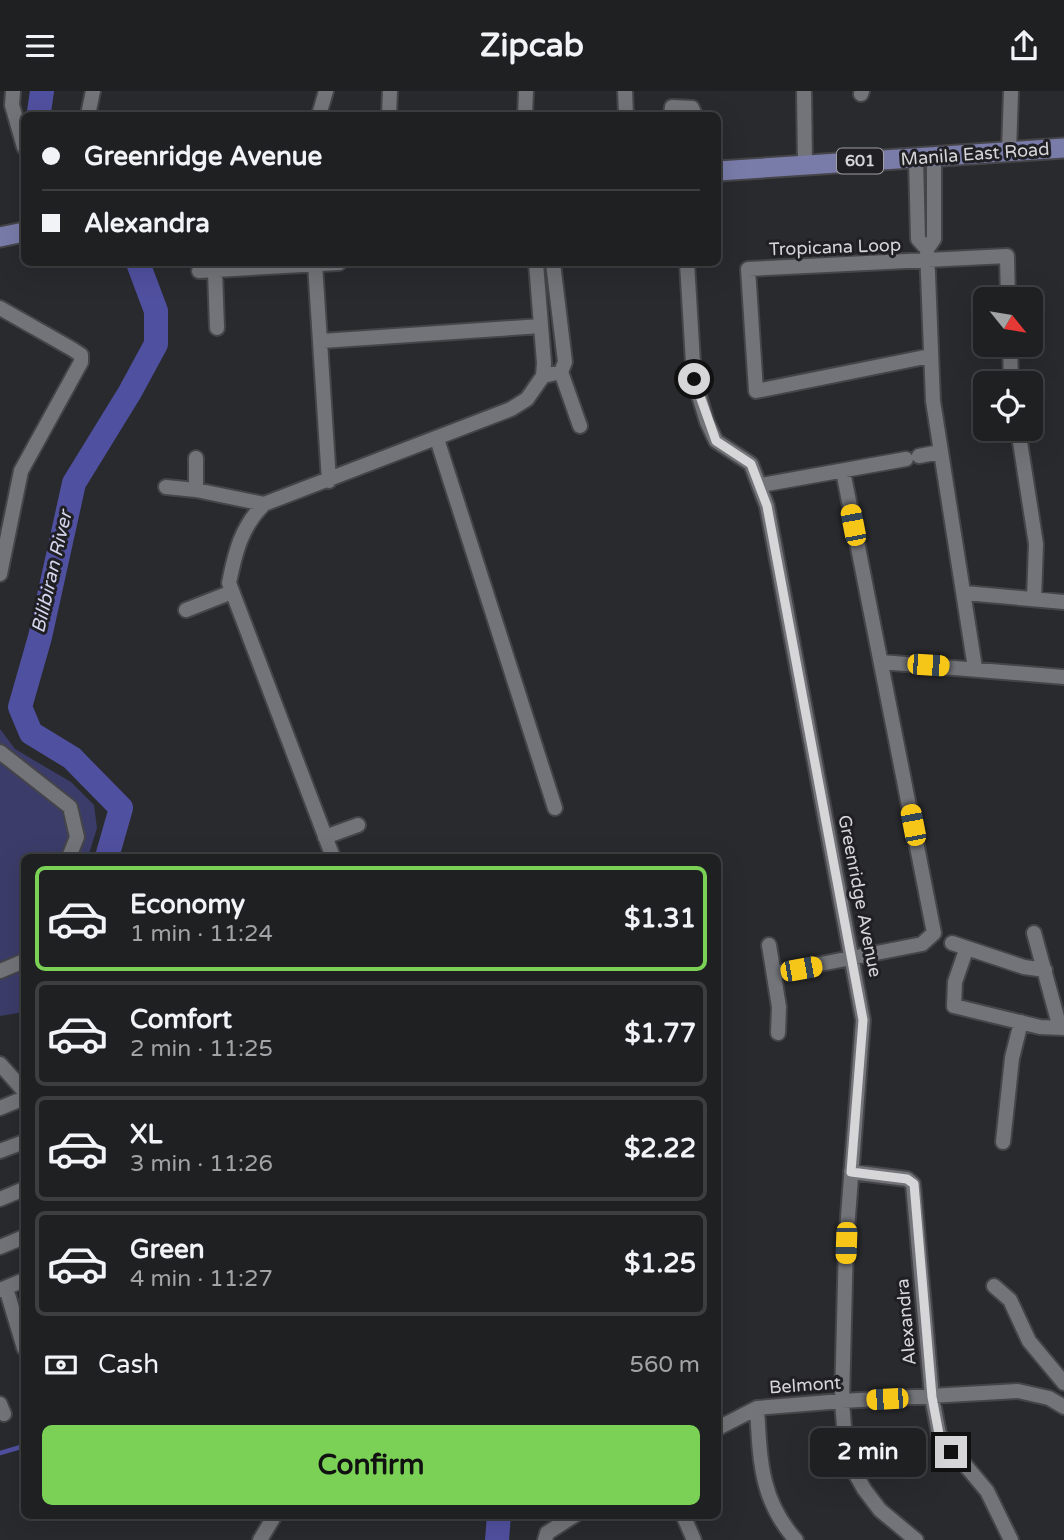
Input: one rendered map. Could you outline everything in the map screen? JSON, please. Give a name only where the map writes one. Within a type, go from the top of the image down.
[{"type":"main road","name":"Manila East Road","points":[[721,171],[1064,148]]},
{"type":"main road","points":[[0,237],[21,233]]},
{"type":"street","points":[[13,91],[12,106],[21,137]]},
{"type":"street","points":[[89,112],[93,91]]},
{"type":"street","points":[[320,112],[326,91]]},
{"type":"street","points":[[389,112],[390,91]]},
{"type":"street","points":[[525,112],[526,91]]},
{"type":"street","points":[[625,91],[626,112]]},
{"type":"street","points":[[804,91],[805,164]]},
{"type":"street","points":[[1009,151],[1011,91]]},
{"type":"street","points":[[671,112],[672,107],[692,108],[694,112]]},
{"type":"street","points":[[925,158],[918,239],[928,256],[930,356],[940,452],[965,593],[975,668]]},
{"type":"street","points":[[928,256],[1007,256],[1008,287]]},
{"type":"street","name":"Tropicana Loop","points":[[928,256],[748,269],[756,391],[930,356]]},
{"type":"street","points":[[199,271],[286,266]]},
{"type":"street","points":[[315,266],[330,481]]},
{"type":"street","points":[[331,854],[229,583],[236,546],[251,517],[264,504],[437,439],[527,400],[543,376],[536,266]]},
{"type":"street","points":[[553,266],[564,341],[565,362],[561,372],[580,426]]},
{"type":"street","name":"Greenridge Avenue","points":[[687,266],[694,379],[707,422],[716,441],[751,464],[761,485],[863,1020],[851,1172],[842,1401],[845,1439],[853,1471],[880,1510],[916,1540]]},
{"type":"street","points":[[215,271],[217,328]]},
{"type":"street","points":[[0,308],[72,349],[80,355],[81,362],[21,471],[0,574]]},
{"type":"street","points":[[322,341],[541,326]]},
{"type":"street","points":[[543,376],[561,372]]},
{"type":"street","points":[[437,439],[555,809]]},
{"type":"street","points":[[1020,441],[1035,544],[1034,599]]},
{"type":"street","points":[[761,485],[940,452]]},
{"type":"street","points":[[195,458],[196,489]]},
{"type":"street","points":[[775,974],[922,944],[934,933],[843,471]]},
{"type":"street","points":[[166,487],[196,489],[264,504]]},
{"type":"street","points":[[186,610],[232,592]]},
{"type":"street","points":[[965,593],[1064,602]]},
{"type":"street","points":[[881,662],[1064,677]]},
{"type":"street","points":[[0,752],[70,807],[77,837],[70,854]]},
{"type":"street","points":[[325,837],[358,825]]},
{"type":"street","points":[[966,950],[955,982],[954,1006],[1021,1022],[1062,1028],[1034,933]]},
{"type":"street","points":[[952,943],[966,950],[1045,970]]},
{"type":"street","points":[[769,945],[779,1007],[778,1033]]},
{"type":"street","points":[[0,971],[21,962]]},
{"type":"street","points":[[1003,1142],[1012,1058],[1021,1022]]},
{"type":"street","points":[[0,1064],[21,1088]]},
{"type":"street","points":[[0,1108],[21,1099]]},
{"type":"street","points":[[0,1151],[21,1143]]},
{"type":"street","name":"Alexandra","points":[[851,1172],[907,1179],[914,1184],[932,1397],[939,1434],[987,1491],[1011,1540]]},
{"type":"street","points":[[0,1199],[21,1190]]},
{"type":"street","points":[[0,1247],[21,1238]]},
{"type":"street","points":[[21,1281],[3,1289],[21,1340]]},
{"type":"street","points":[[995,1286],[1010,1300],[1029,1341],[1064,1383]]},
{"type":"street","name":"Belmont","points":[[721,1426],[757,1408],[842,1401],[1018,1391],[1049,1398],[1064,1406]]},
{"type":"street","points":[[757,1408],[762,1476],[780,1522],[796,1540]]},
{"type":"street","points":[[260,1540],[273,1519]]},
{"type":"street","points":[[545,1540],[547,1533],[569,1519]]},
{"type":"street","points":[[685,1519],[694,1540]]},
{"type":"shaded area","points":[[0,729],[15,749],[71,782],[94,805],[97,828],[89,854],[21,854],[21,1012],[0,1016]]},
{"type":"waterway","name":"Bilibiran River","points":[[39,112],[42,91]]},
{"type":"waterway","name":"Bilibiran River","points":[[108,854],[121,808],[72,758],[31,733],[20,707],[40,637],[74,483],[156,344],[156,311],[139,266]]},
{"type":"waterway","points":[[0,1453],[21,1447]]},
{"type":"waterway","name":"Bilibiran River","points":[[497,1540],[499,1519]]},
{"type":"route","points":[[694,379],[707,422],[716,441],[751,464],[767,506],[863,1020],[851,1172],[907,1179],[914,1184],[932,1397],[939,1434],[951,1452]]}]
